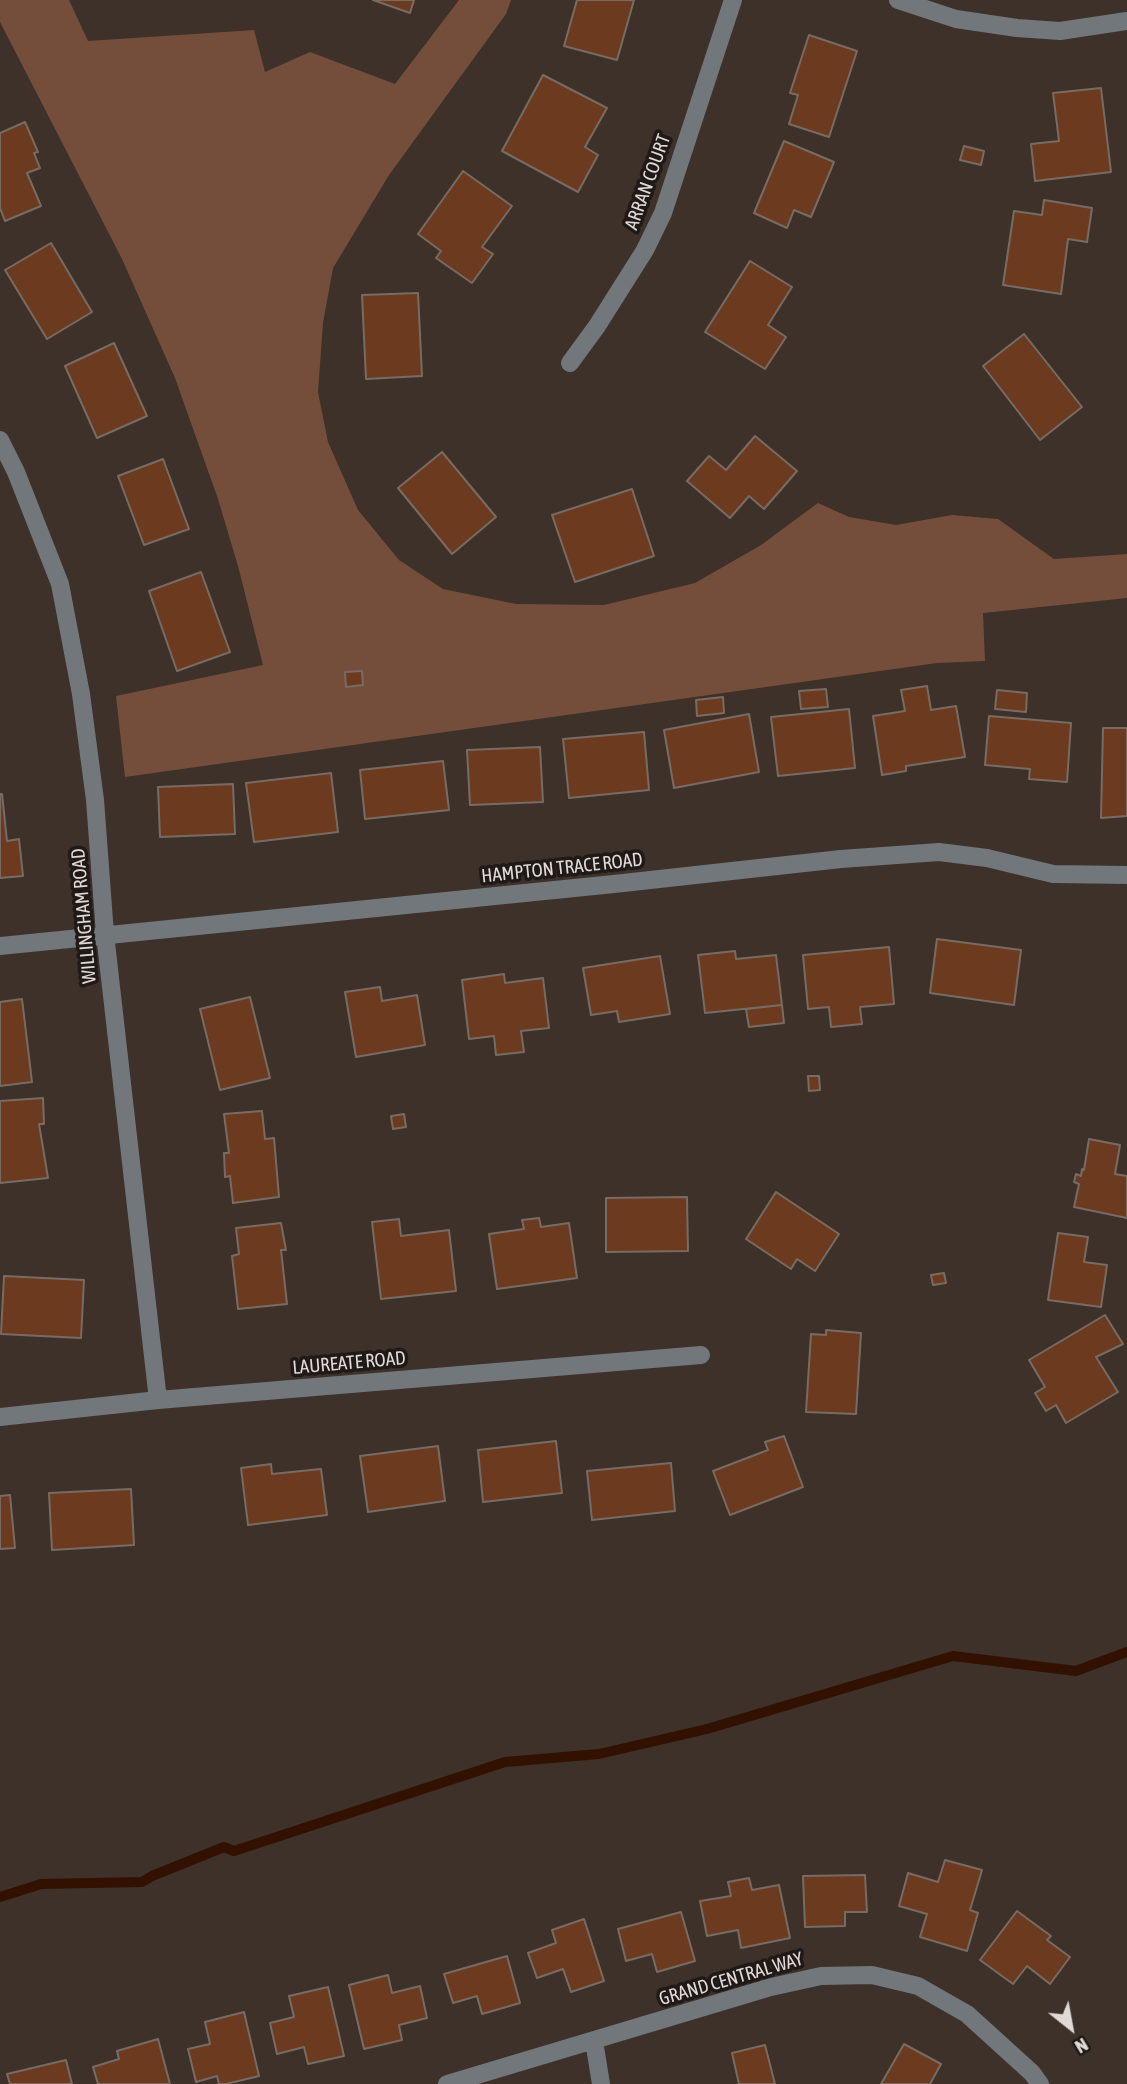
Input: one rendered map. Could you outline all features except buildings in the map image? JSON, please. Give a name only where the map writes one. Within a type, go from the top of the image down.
[{"type":"street","name":"ARRAN COURT","points":[[570,363],[645,250],[663,213],[733,0]]},
{"type":"street","points":[[898,0],[956,19],[1017,28],[1060,31],[1127,21]]},
{"type":"street","name":"WILLINGHAM ROAD","points":[[0,440],[16,472],[60,584],[72,639],[95,800],[105,934],[158,1400]]},
{"type":"street","name":"HAMPTON TRACE ROAD","points":[[0,946],[841,859],[939,852],[987,858],[1053,874],[1127,876]]},
{"type":"street","name":"LAUREATE ROAD","points":[[0,1417],[158,1400],[701,1355]]},
{"type":"street","name":"GRAND CENTRAL WAY","points":[[447,2084],[771,1987],[821,1976],[872,1975],[918,1986],[967,2014],[1031,2080]]},
{"type":"street","points":[[594,2041],[601,2084]]},
{"type":"shaded area","points":[[0,0],[69,0],[88,41],[254,30],[265,72],[310,52],[395,84],[459,0],[511,0],[506,14],[389,175],[333,268],[323,323],[318,392],[328,442],[358,510],[399,560],[443,589],[516,604],[604,605],[695,583],[761,545],[818,503],[849,517],[896,525],[952,515],[998,519],[1054,559],[1127,554],[1127,598],[983,613],[985,661],[937,663],[125,777],[116,696],[263,665],[218,499],[175,378],[122,259],[0,22]]},
{"type":"waterway","points":[[0,1897],[41,1884],[142,1882],[224,1847],[234,1851],[505,1762],[599,1754],[707,1729],[953,1656],[1076,1671],[1127,1652]]}]
